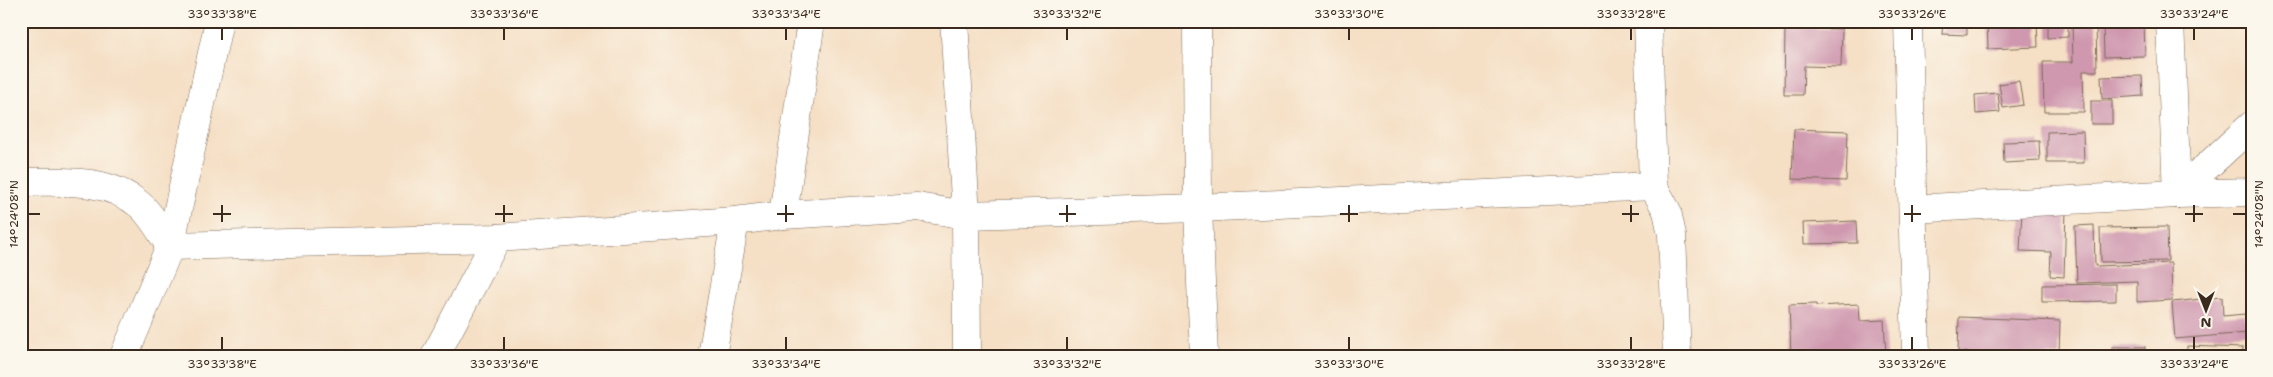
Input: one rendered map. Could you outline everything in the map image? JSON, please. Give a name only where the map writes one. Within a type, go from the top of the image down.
[{"type":"street","points":[[124,356],[170,246],[219,21]]},
{"type":"street","points":[[783,214],[811,21]]},
{"type":"street","points":[[954,21],[966,215],[967,356]]},
{"type":"street","points":[[1197,21],[1198,208],[1204,356]]},
{"type":"street","points":[[1648,21],[1653,186],[1667,211],[1672,235],[1677,356]]},
{"type":"street","points":[[1908,21],[1916,356]]},
{"type":"street","points":[[2170,21],[2177,194]]},
{"type":"street","points":[[2177,194],[2252,125]]},
{"type":"street","points":[[21,182],[82,182],[118,191],[141,206],[170,246]]},
{"type":"street","points":[[170,246],[497,238],[735,221],[783,214],[917,207],[966,215],[1198,208],[1653,186]]},
{"type":"street","points":[[1913,209],[2177,194],[2252,192]]},
{"type":"street","points":[[712,356],[735,221]]},
{"type":"street","points":[[435,356],[497,238]]},
{"type":"building","points":[[1943,21],[1967,21],[1967,35],[1942,34]]},
{"type":"building","points":[[1987,21],[2037,21],[2038,47],[1988,49]]},
{"type":"building","points":[[2048,21],[2068,21],[2068,37],[2048,38]]},
{"type":"building","points":[[2072,21],[2096,21],[2097,71],[2083,71],[2084,112],[2044,112],[2043,62],[2073,62]]},
{"type":"building","points":[[2103,21],[2144,21],[2145,56],[2104,57]]},
{"type":"building","points":[[1785,28],[1842,29],[1841,67],[1804,66],[1803,95],[1784,95]]},
{"type":"building","points":[[2142,76],[2143,96],[2102,99],[2101,77]]},
{"type":"building","points":[[2019,81],[2023,105],[2003,108],[1999,84]]},
{"type":"building","points":[[1998,93],[2000,112],[1976,114],[1975,95]]},
{"type":"building","points":[[2091,101],[2112,101],[2112,124],[2091,124]]},
{"type":"building","points":[[1794,129],[1848,131],[1846,181],[1792,179]]},
{"type":"building","points":[[2083,131],[2084,163],[2047,163],[2047,132]]},
{"type":"building","points":[[2039,141],[2040,161],[2004,163],[2003,142]]},
{"type":"building","points":[[2022,209],[2066,210],[2064,277],[2050,276],[2051,252],[2020,251]]},
{"type":"building","points":[[1856,221],[1857,243],[1804,244],[1803,223]]},
{"type":"building","points":[[2094,225],[2095,266],[2171,263],[2172,300],[2137,302],[2137,281],[2077,283],[2075,226]]},
{"type":"building","points":[[2167,227],[2168,261],[2101,262],[2100,228]]},
{"type":"building","points":[[2247,247],[2252,247],[2252,285],[2248,285]]},
{"type":"building","points":[[2116,284],[2116,301],[2042,302],[2042,285]]},
{"type":"building","points":[[2222,297],[2223,316],[2245,314],[2247,333],[2175,339],[2172,302]]},
{"type":"building","points":[[1816,304],[1816,306],[1859,304],[1860,321],[1884,320],[1886,356],[1791,356],[1789,305]]},
{"type":"building","points":[[1959,317],[2060,321],[2059,356],[1958,352]]},
{"type":"building","points":[[2187,346],[2243,348],[2242,356],[2187,356]]},
{"type":"building","points":[[2112,347],[2145,347],[2145,356],[2112,356]]}]
